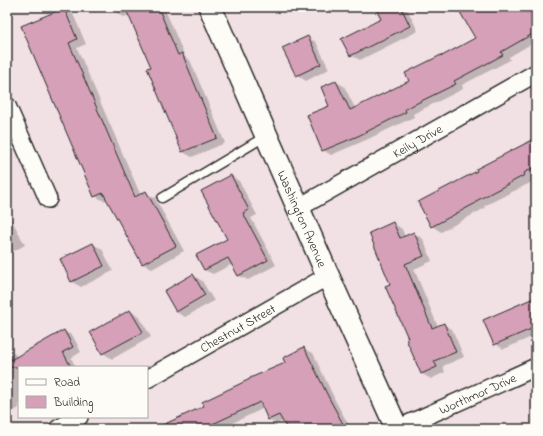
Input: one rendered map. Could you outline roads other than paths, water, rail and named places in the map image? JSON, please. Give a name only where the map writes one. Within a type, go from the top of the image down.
[{"type":"street","name":"Washington Avenue","points":[[210,7],[397,429]]},
{"type":"street","name":"Keily Drive","points":[[298,208],[536,73]]},
{"type":"street","points":[[7,106],[48,199]]},
{"type":"street","name":"Chestnut Street","points":[[148,377],[328,276]]},
{"type":"street","name":"Worthmor Drive","points":[[397,429],[536,367]]},
{"type":"street","points":[[58,429],[77,418]]},
{"type":"lane","points":[[162,198],[267,136]]}]
